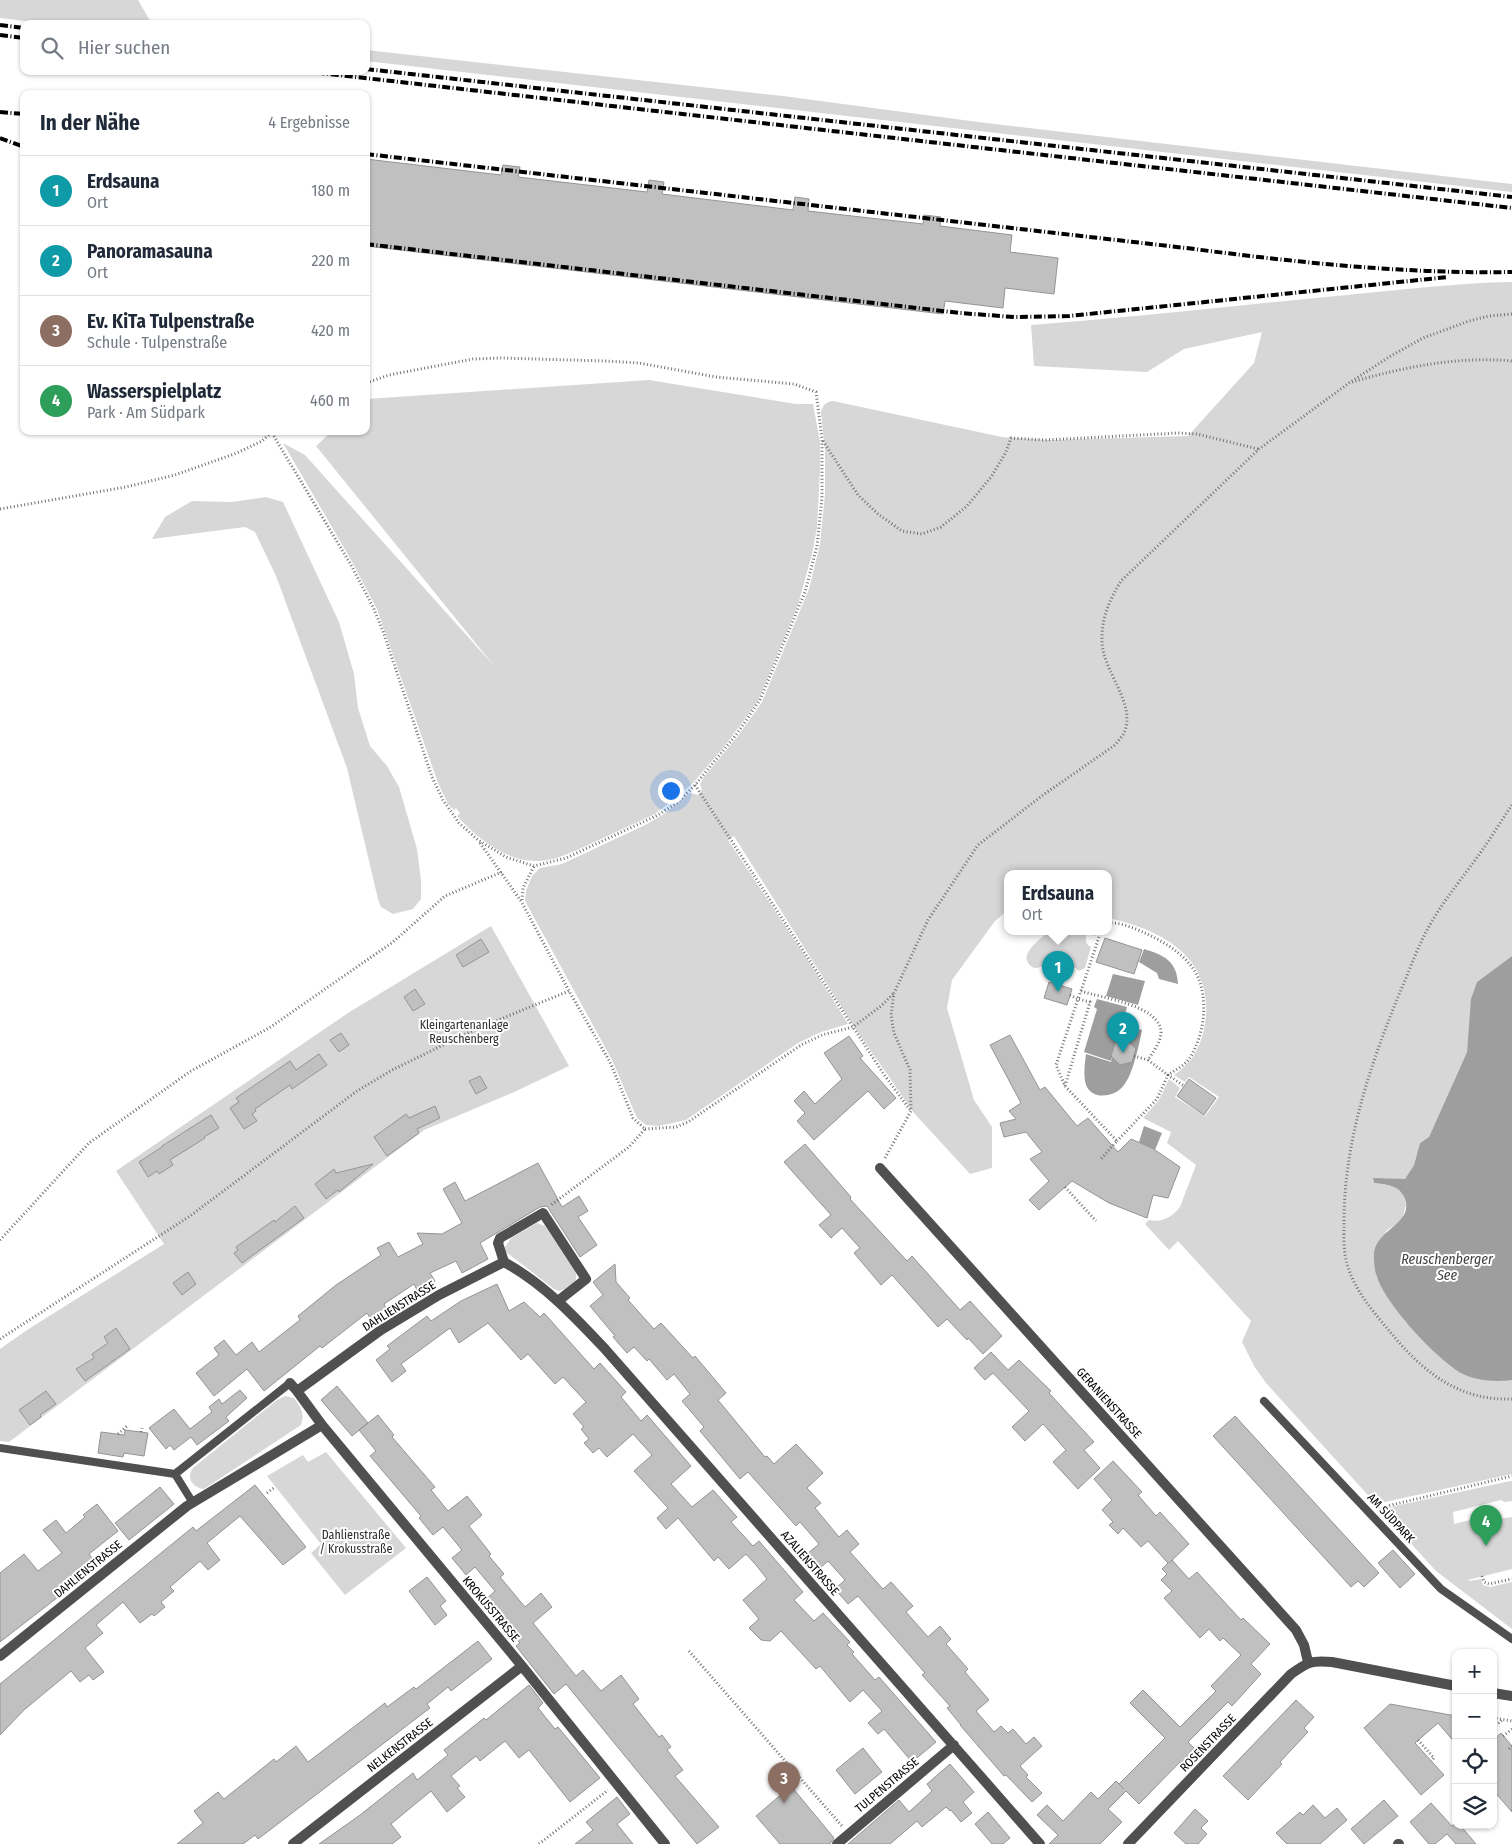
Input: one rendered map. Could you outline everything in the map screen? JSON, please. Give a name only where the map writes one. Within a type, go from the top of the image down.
[{"type":"street","name":"GERANIENSTRASSE","points":[[880,1168],[1296,1630],[1304,1645],[1308,1662]]},
{"type":"street","points":[[504,1262],[498,1243],[500,1238],[543,1214],[586,1279],[558,1301]]},
{"type":"street","name":"AZALIENSTRASSE","points":[[504,1262],[516,1268],[568,1308],[1040,1844]]},
{"type":"street","name":"DAHLIENSTRASSE","points":[[297,1391],[381,1330],[439,1295],[504,1262]]},
{"type":"street","name":"KROKUSSTRASSE","points":[[290,1383],[665,1844]]},
{"type":"street","name":"DAHLIENSTRASSE","points":[[0,1656],[193,1503],[322,1424]]},
{"type":"street","points":[[1308,1662],[1319,1660],[1332,1662],[1452,1685]]},
{"type":"street","name":"ROSENSTRASSE","points":[[1128,1844],[1291,1674],[1308,1662]]},
{"type":"street","name":"NELKENSTRASSE","points":[[293,1844],[522,1666]]},
{"type":"street","points":[[1497,1694],[1512,1696]]},
{"type":"street","name":"TULPENSTRASSE","points":[[837,1844],[954,1745]]},
{"type":"lane","points":[[0,1448],[175,1474],[290,1383]]},
{"type":"lane","name":"AM SÜDPARK","points":[[1264,1401],[1441,1589],[1512,1638]]},
{"type":"lane","points":[[175,1474],[193,1503]]},
{"type":"path","points":[[880,1168],[911,1111],[910,1070],[894,1034],[892,1015],[894,993],[928,920],[978,845],[1115,745],[1124,734],[1128,720],[1125,705],[1106,664],[1102,643],[1103,620],[1109,600],[1121,581],[1259,449],[1349,383],[1424,338],[1468,321],[1489,316],[1512,314]]},
{"type":"path","points":[[275,435],[351,565],[373,607],[383,631],[432,777],[443,800],[459,823],[478,840],[506,857],[534,866],[566,858],[658,815],[678,802],[695,785],[736,735],[760,700],[805,592],[817,546],[822,498],[822,439],[816,392],[794,384],[716,377],[639,363],[501,358],[473,359],[389,375],[370,382]]},
{"type":"path","points":[[1349,383],[1414,366],[1443,362],[1494,359],[1512,361]]},
{"type":"path","points":[[822,439],[858,495],[878,514],[902,531],[922,534],[941,527],[966,506],[991,477],[1012,438],[1045,440],[1178,433],[1196,434],[1259,449]]},
{"type":"path","points":[[0,509],[126,487],[175,476],[237,453],[262,441],[269,435]]},
{"type":"path","points":[[695,785],[853,1027],[911,1111]]},
{"type":"path","points":[[1512,805],[1483,849],[1447,897],[1424,936],[1382,1037],[1361,1104],[1349,1153],[1344,1200],[1344,1241],[1347,1266],[1357,1288],[1375,1314],[1408,1353],[1440,1379],[1463,1392],[1481,1398],[1512,1399]]},
{"type":"path","points":[[478,840],[521,901],[569,991],[610,1062],[634,1118],[645,1129]]},
{"type":"path","points":[[521,901],[523,888],[534,866]]},
{"type":"path","points":[[0,1240],[89,1143],[191,1071],[269,1028],[393,942],[445,896],[502,872]]},
{"type":"path","points":[[1101,1158],[1157,1099],[1168,1075],[1190,1059],[1201,1029],[1203,1003],[1197,976],[1186,960],[1168,945],[1140,931],[1112,924]]},
{"type":"path","points":[[1100,935],[1056,1065],[1064,1086],[1117,1141]]},
{"type":"path","points":[[0,1339],[190,1216],[357,1091],[392,1070],[474,1030],[569,991]]},
{"type":"path","points":[[1081,991],[1145,1011],[1157,1019],[1160,1025],[1160,1041],[1148,1060]]},
{"type":"path","points":[[543,1214],[562,1196],[629,1147],[645,1129],[676,1127],[688,1122],[801,1044],[822,1035],[853,1027],[881,1006],[894,993]]},
{"type":"path","points":[[1064,1086],[1090,1002],[1070,995]]},
{"type":"path","points":[[1134,1056],[1148,1060],[1184,1086]]},
{"type":"path","points":[[1065,1187],[1096,1221]]},
{"type":"path","points":[[118,1434],[128,1426]]},
{"type":"path","points":[[1366,1510],[1512,1476]]},
{"type":"path","points":[[267,1493],[275,1487]]},
{"type":"path","points":[[1482,1576],[1484,1582],[1489,1584],[1512,1579]]},
{"type":"path","points":[[689,1651],[849,1834]]},
{"type":"path","points":[[1497,1719],[1512,1721]]},
{"type":"path","points":[[1497,1724],[1502,1720]]},
{"type":"path","points":[[1504,1736],[1512,1729]]},
{"type":"path","points":[[1418,1740],[1434,1758],[1431,1761]]},
{"type":"path","points":[[539,1844],[616,1784]]},
{"type":"green space","points":[[0,0],[138,0],[150,20],[20,20],[0,18]]},
{"type":"green space","points":[[370,50],[783,96],[978,122],[1512,184],[1512,192],[370,61]]},
{"type":"green space","points":[[1512,282],[1512,956],[1477,982],[1472,999],[1467,1052],[1429,1137],[1420,1143],[1414,1165],[1405,1179],[1373,1179],[1374,1183],[1394,1186],[1402,1192],[1406,1205],[1402,1220],[1386,1231],[1376,1276],[1389,1299],[1406,1322],[1485,1380],[1512,1380],[1512,1474],[1376,1504],[1266,1383],[1254,1366],[1242,1342],[1251,1321],[1178,1241],[1169,1250],[1145,1224],[1149,1220],[1158,1221],[1174,1214],[1180,1207],[1196,1165],[1167,1143],[1171,1132],[1143,1118],[1159,1100],[1169,1079],[1180,1088],[1175,1097],[1205,1116],[1219,1097],[1189,1077],[1185,1082],[1174,1075],[1191,1059],[1201,1040],[1205,1024],[1206,1001],[1202,982],[1193,965],[1181,951],[1166,940],[1148,930],[1112,919],[1112,870],[1004,870],[1004,913],[995,921],[952,980],[947,1008],[974,1100],[992,1127],[992,1168],[970,1174],[914,1113],[851,1022],[734,836],[728,840],[848,1024],[821,1032],[798,1043],[686,1120],[659,1126],[646,1125],[637,1118],[612,1060],[525,901],[526,891],[532,876],[540,868],[562,864],[647,824],[664,814],[690,793],[698,795],[702,790],[700,784],[704,777],[738,736],[762,702],[809,589],[820,544],[825,494],[825,451],[821,413],[826,403],[833,401],[1002,437],[1049,440],[1188,436],[1254,363],[1262,332],[1184,349],[1147,372],[1034,366],[1031,325],[1434,286]]},
{"type":"green space","points":[[649,380],[796,404],[813,404],[820,442],[817,528],[798,605],[758,701],[724,747],[692,784],[655,814],[575,851],[556,858],[537,861],[514,857],[492,847],[457,816],[460,813],[456,808],[454,810],[448,804],[438,783],[377,609],[350,558],[283,443],[305,455],[495,667],[316,446],[328,435],[370,435],[370,399]]},
{"type":"green space","points":[[266,497],[283,502],[339,622],[354,674],[358,708],[370,746],[387,766],[399,787],[417,849],[421,880],[421,899],[413,909],[393,914],[381,907],[347,768],[276,576],[255,532],[245,527],[152,539],[165,517],[192,501],[232,502]]},
{"type":"green space","name":"Kleingartenanlage Reuschenberg","points":[[491,926],[569,1066],[512,1093],[424,1130],[9,1442],[0,1441],[0,1349],[164,1244],[116,1171],[348,1013]]},
{"type":"green space","points":[[1045,935],[1087,935],[1086,942],[1091,947],[1085,968],[1079,971],[1060,962],[1033,968],[1027,960],[1027,955],[1029,950]]},
{"type":"green space","points":[[537,1223],[545,1226],[576,1273],[576,1280],[565,1289],[559,1291],[554,1289],[506,1252],[505,1247],[511,1238]]},
{"type":"green space","points":[[285,1396],[294,1398],[300,1408],[303,1417],[301,1425],[204,1489],[193,1484],[190,1474],[194,1467],[277,1400]]},
{"type":"green space","name":"Dahlienstraße / Krokusstraße","points":[[326,1452],[406,1548],[345,1595],[311,1553],[321,1544],[267,1476],[303,1455],[308,1462]]},
{"type":"green space","points":[[1512,1481],[1512,1501],[1504,1502],[1501,1500],[1453,1512],[1454,1524],[1486,1516],[1488,1521],[1512,1517],[1512,1569],[1468,1580],[1481,1579],[1483,1585],[1490,1587],[1512,1582],[1512,1629],[1436,1571],[1385,1515],[1386,1508]]},
{"type":"water","points":[[1144,949],[1158,954],[1172,964],[1178,984],[1159,979],[1157,973],[1139,962]]},
{"type":"water","name":"Reuschenberger See","points":[[1512,956],[1512,1380],[1494,1381],[1474,1378],[1452,1367],[1426,1344],[1389,1300],[1376,1274],[1375,1249],[1384,1235],[1402,1218],[1406,1211],[1406,1203],[1398,1189],[1390,1185],[1374,1183],[1373,1178],[1405,1179],[1414,1165],[1420,1143],[1429,1137],[1467,1052],[1471,999],[1477,982]]},
{"type":"water","points":[[1113,974],[1145,981],[1138,1005],[1106,996]]},
{"type":"water","points":[[1097,999],[1127,1007],[1111,1061],[1084,1052],[1097,1009],[1094,1007]]},
{"type":"water","points":[[1123,1025],[1142,1030],[1130,1074],[1124,1085],[1116,1092],[1104,1096],[1093,1093],[1089,1090],[1085,1081],[1086,1054],[1111,1062]]},
{"type":"water","points":[[1144,1126],[1162,1133],[1155,1150],[1139,1142]]},
{"type":"building","points":[[370,159],[501,175],[503,165],[520,167],[518,177],[647,192],[649,180],[664,182],[662,194],[793,210],[795,197],[809,199],[808,211],[923,224],[924,215],[941,217],[940,226],[1012,235],[1010,252],[1058,258],[1054,294],[1005,288],[1003,308],[945,301],[943,314],[370,246]]},
{"type":"building","points":[[1105,938],[1142,950],[1134,974],[1096,962]]},
{"type":"building","points":[[481,939],[489,952],[463,967],[456,955]]},
{"type":"building","points":[[1049,982],[1072,989],[1067,1005],[1044,998]]},
{"type":"building","points":[[415,989],[425,1004],[413,1011],[404,997]]},
{"type":"building","points":[[341,1033],[349,1045],[339,1052],[330,1040]]},
{"type":"building","points":[[1010,1035],[1040,1090],[1045,1087],[1077,1126],[1088,1118],[1118,1152],[1131,1139],[1152,1148],[1180,1167],[1168,1198],[1153,1195],[1147,1218],[1109,1203],[1072,1181],[1039,1210],[1029,1200],[1049,1181],[1030,1159],[1042,1152],[1026,1132],[1004,1137],[1000,1123],[1016,1119],[1009,1111],[1021,1103],[990,1045]]},
{"type":"building","points":[[849,1036],[863,1056],[860,1058],[896,1098],[884,1109],[868,1091],[814,1140],[797,1121],[805,1113],[794,1101],[804,1091],[815,1104],[842,1079],[824,1053]]},
{"type":"building","points":[[1127,1040],[1136,1049],[1132,1062],[1120,1065],[1111,1056],[1115,1043]]},
{"type":"building","points":[[319,1054],[327,1065],[292,1089],[290,1085],[255,1109],[256,1111],[252,1114],[257,1121],[244,1129],[230,1108],[239,1102],[236,1098],[290,1061],[296,1070]]},
{"type":"building","points":[[480,1076],[487,1088],[476,1094],[469,1081]]},
{"type":"building","points":[[1189,1079],[1216,1098],[1204,1115],[1177,1096]]},
{"type":"building","points":[[435,1106],[440,1118],[417,1129],[419,1133],[387,1156],[374,1137],[406,1114],[409,1118]]},
{"type":"building","points":[[211,1115],[219,1128],[170,1160],[173,1165],[159,1174],[157,1171],[148,1177],[139,1162]]},
{"type":"building","points":[[805,1144],[851,1197],[850,1199],[907,1261],[912,1256],[960,1310],[970,1301],[1002,1336],[983,1354],[947,1319],[938,1327],[892,1275],[881,1285],[854,1253],[860,1248],[842,1228],[831,1238],[819,1225],[831,1215],[784,1162]]},
{"type":"building","points":[[538,1163],[562,1207],[579,1196],[588,1211],[578,1217],[597,1245],[580,1257],[547,1206],[540,1207],[480,1243],[488,1259],[462,1273],[456,1261],[430,1273],[435,1281],[417,1290],[414,1284],[384,1304],[386,1308],[370,1318],[367,1313],[322,1348],[320,1346],[264,1391],[247,1369],[214,1396],[196,1373],[219,1355],[214,1348],[224,1340],[236,1355],[252,1342],[259,1352],[300,1320],[298,1316],[336,1285],[381,1255],[377,1248],[389,1242],[398,1257],[423,1244],[417,1233],[442,1234],[462,1223],[443,1189],[455,1182],[465,1201]]},
{"type":"building","points":[[373,1164],[339,1192],[338,1190],[326,1199],[315,1184],[334,1169],[336,1173]]},
{"type":"building","points":[[295,1206],[304,1218],[242,1263],[234,1253],[238,1250],[236,1247],[274,1220],[275,1222]]},
{"type":"building","points":[[615,1264],[616,1282],[630,1298],[628,1300],[654,1329],[661,1323],[693,1358],[695,1356],[726,1393],[718,1400],[765,1457],[767,1456],[774,1464],[796,1444],[823,1473],[807,1488],[821,1503],[815,1508],[839,1537],[847,1530],[859,1544],[850,1552],[883,1589],[891,1582],[913,1606],[906,1612],[928,1637],[940,1626],[951,1639],[946,1644],[968,1669],[965,1672],[989,1700],[976,1711],[994,1732],[1001,1726],[1008,1733],[1013,1729],[1026,1744],[1034,1737],[1042,1746],[1020,1766],[1028,1775],[1026,1777],[1042,1793],[1032,1802],[1006,1775],[1004,1776],[960,1725],[947,1708],[950,1706],[922,1675],[925,1673],[858,1596],[848,1604],[835,1589],[845,1580],[828,1561],[819,1569],[807,1554],[819,1544],[800,1522],[796,1526],[748,1472],[740,1479],[700,1431],[704,1427],[682,1401],[690,1394],[674,1374],[667,1380],[649,1359],[647,1361],[634,1347],[627,1353],[613,1337],[615,1336],[590,1306],[603,1295],[593,1282]]},
{"type":"building","points":[[188,1272],[196,1284],[182,1295],[173,1283]]},
{"type":"building","points":[[497,1284],[509,1311],[524,1302],[540,1317],[544,1313],[594,1369],[600,1363],[626,1392],[621,1397],[641,1421],[647,1415],[691,1466],[671,1484],[692,1507],[713,1490],[737,1517],[731,1522],[753,1546],[759,1541],[803,1592],[794,1600],[814,1621],[823,1613],[850,1642],[847,1645],[854,1652],[852,1654],[875,1680],[879,1677],[936,1742],[912,1762],[884,1729],[878,1734],[868,1723],[882,1711],[863,1690],[850,1702],[820,1666],[816,1669],[781,1631],[770,1641],[761,1640],[749,1628],[759,1619],[743,1600],[767,1579],[756,1565],[746,1554],[729,1569],[718,1557],[714,1561],[678,1518],[666,1529],[657,1518],[668,1508],[634,1471],[652,1455],[633,1434],[607,1457],[599,1448],[593,1453],[584,1443],[589,1439],[581,1429],[584,1427],[573,1414],[586,1402],[563,1377],[555,1384],[528,1354],[521,1360],[488,1323],[459,1343],[450,1328],[401,1364],[406,1371],[392,1382],[376,1360],[390,1349],[387,1346],[427,1316],[431,1321],[461,1301]]},
{"type":"building","points":[[116,1328],[130,1349],[85,1381],[76,1369],[94,1358],[92,1354],[108,1343],[104,1337]]},
{"type":"building","points":[[991,1352],[1008,1370],[1019,1360],[1051,1391],[1049,1393],[1094,1442],[1084,1450],[1100,1468],[1078,1489],[1053,1462],[1066,1450],[1043,1424],[1025,1441],[1012,1427],[1029,1411],[993,1373],[985,1380],[974,1368]]},
{"type":"building","points":[[337,1386],[368,1423],[352,1436],[321,1400]]},
{"type":"building","points":[[240,1390],[247,1398],[226,1417],[229,1421],[197,1445],[191,1437],[174,1450],[170,1445],[166,1449],[149,1428],[174,1409],[190,1429],[212,1412],[209,1407],[219,1399],[222,1404]]},
{"type":"building","points":[[46,1391],[56,1404],[30,1425],[19,1410]]},
{"type":"building","points":[[378,1415],[394,1435],[392,1437],[435,1487],[431,1490],[448,1511],[467,1496],[482,1515],[469,1526],[491,1554],[489,1556],[504,1574],[500,1577],[525,1607],[541,1593],[552,1607],[533,1623],[576,1676],[583,1670],[601,1691],[621,1675],[639,1699],[633,1704],[659,1737],[662,1735],[671,1747],[667,1750],[683,1770],[675,1776],[719,1827],[697,1844],[566,1684],[554,1694],[516,1646],[520,1643],[514,1636],[515,1634],[486,1599],[495,1591],[475,1567],[466,1575],[452,1558],[462,1550],[443,1527],[433,1535],[419,1518],[421,1516],[370,1456],[376,1451],[359,1430]]},
{"type":"building","points":[[1235,1416],[1379,1573],[1364,1587],[1358,1581],[1351,1587],[1213,1436]]},
{"type":"building","points":[[125,1430],[148,1433],[144,1456],[124,1453],[123,1457],[98,1453],[101,1432],[124,1435]]},
{"type":"building","points":[[1113,1461],[1142,1492],[1138,1495],[1156,1516],[1160,1512],[1189,1544],[1172,1560],[1189,1579],[1197,1572],[1241,1620],[1243,1618],[1270,1644],[1251,1664],[1261,1674],[1232,1706],[1228,1702],[1188,1742],[1195,1749],[1139,1804],[1126,1791],[1108,1809],[1122,1822],[1100,1844],[1049,1844],[1058,1835],[1037,1815],[1047,1805],[1063,1821],[1091,1792],[1098,1799],[1116,1781],[1119,1784],[1165,1738],[1130,1703],[1143,1690],[1180,1727],[1216,1691],[1211,1686],[1241,1655],[1223,1638],[1220,1641],[1209,1629],[1200,1638],[1164,1598],[1172,1591],[1161,1580],[1167,1574],[1162,1569],[1168,1563],[1148,1541],[1141,1547],[1123,1528],[1118,1534],[1109,1525],[1113,1522],[1102,1510],[1112,1500],[1094,1479]]},
{"type":"building","points":[[255,1485],[306,1547],[283,1565],[240,1516],[207,1543],[220,1560],[208,1570],[200,1561],[170,1587],[174,1591],[161,1602],[165,1607],[154,1616],[152,1614],[140,1623],[123,1602],[96,1625],[103,1633],[85,1648],[104,1672],[93,1680],[89,1675],[80,1682],[71,1671],[24,1710],[0,1735],[0,1684],[193,1527],[196,1531]]},
{"type":"building","points":[[160,1487],[174,1504],[129,1540],[115,1523]]},
{"type":"building","points":[[97,1504],[118,1531],[89,1554],[98,1566],[0,1642],[0,1573],[24,1554],[38,1571],[62,1553],[43,1530],[56,1520],[66,1533],[85,1517],[83,1515]]},
{"type":"building","points":[[1393,1550],[1415,1574],[1400,1588],[1378,1563]]},
{"type":"building","points":[[427,1577],[446,1601],[440,1606],[447,1615],[435,1625],[409,1591]]},
{"type":"building","points":[[478,1641],[492,1659],[451,1691],[448,1687],[427,1704],[430,1708],[258,1839],[255,1835],[243,1844],[177,1844],[203,1823],[194,1811],[218,1792],[224,1799],[274,1759],[276,1762],[296,1746],[308,1762],[385,1703],[387,1707],[414,1687],[416,1689]]},
{"type":"building","points":[[529,1685],[543,1703],[538,1708],[555,1729],[558,1727],[600,1778],[570,1802],[529,1750],[519,1758],[505,1741],[480,1761],[476,1756],[451,1776],[460,1786],[457,1788],[465,1797],[447,1812],[431,1791],[391,1824],[401,1837],[392,1844],[319,1844],[360,1815],[413,1773],[417,1780],[448,1755],[444,1750],[484,1718],[486,1720]]},
{"type":"building","points":[[1296,1700],[1314,1717],[1304,1728],[1308,1732],[1280,1762],[1282,1764],[1248,1800],[1223,1776]]},
{"type":"building","points":[[1390,1704],[1452,1715],[1452,1739],[1438,1723],[1415,1743],[1444,1775],[1421,1795],[1364,1728]]},
{"type":"building","points":[[1501,1733],[1512,1746],[1512,1812],[1497,1795],[1497,1736]]},
{"type":"building","points":[[863,1748],[882,1772],[855,1794],[836,1770]]},
{"type":"building","points":[[950,1764],[974,1792],[963,1802],[972,1813],[961,1822],[946,1807],[922,1827],[917,1821],[890,1844],[848,1844],[899,1800],[909,1812],[932,1791],[927,1784]]},
{"type":"building","points":[[791,1786],[834,1838],[830,1844],[780,1844],[756,1816]]},
{"type":"building","points":[[617,1797],[630,1814],[617,1824],[633,1844],[575,1844],[593,1830],[586,1822]]},
{"type":"building","points":[[1384,1800],[1398,1816],[1364,1844],[1351,1829]]},
{"type":"building","points":[[1431,1803],[1452,1826],[1452,1829],[1463,1829],[1476,1844],[1456,1844],[1447,1834],[1435,1844],[1429,1844],[1410,1822]]},
{"type":"building","points":[[1313,1805],[1325,1818],[1337,1808],[1347,1820],[1320,1844],[1287,1844],[1276,1833],[1300,1812],[1303,1815]]},
{"type":"building","points":[[1195,1809],[1208,1821],[1201,1828],[1207,1834],[1198,1844],[1186,1844],[1174,1833]]},
{"type":"building","points":[[988,1812],[1010,1838],[1003,1844],[992,1844],[975,1824]]},
{"type":"railway","points":[[0,25],[20,28]]},
{"type":"railway","points":[[0,35],[20,38]]},
{"type":"railway","points":[[370,69],[1512,197]]},
{"type":"railway","points":[[338,75],[1512,208]]},
{"type":"railway","points":[[0,112],[20,114]]},
{"type":"railway","points":[[0,138],[20,146]]},
{"type":"railway","points":[[370,154],[1308,262],[1389,269],[1512,272]]},
{"type":"railway","points":[[370,244],[960,313],[1014,317],[1069,316],[1448,277]]},
{"type":"place","name":"Erdsauna","points":[[1058,992]]},
{"type":"place","name":"Panoramasauna","points":[[1123,1053]]},
{"type":"place","name":"Wasserspielplatz","points":[[1486,1546]]},
{"type":"place","name":"Ev. KiTa Tulpenstraße","points":[[784,1803]]}]
